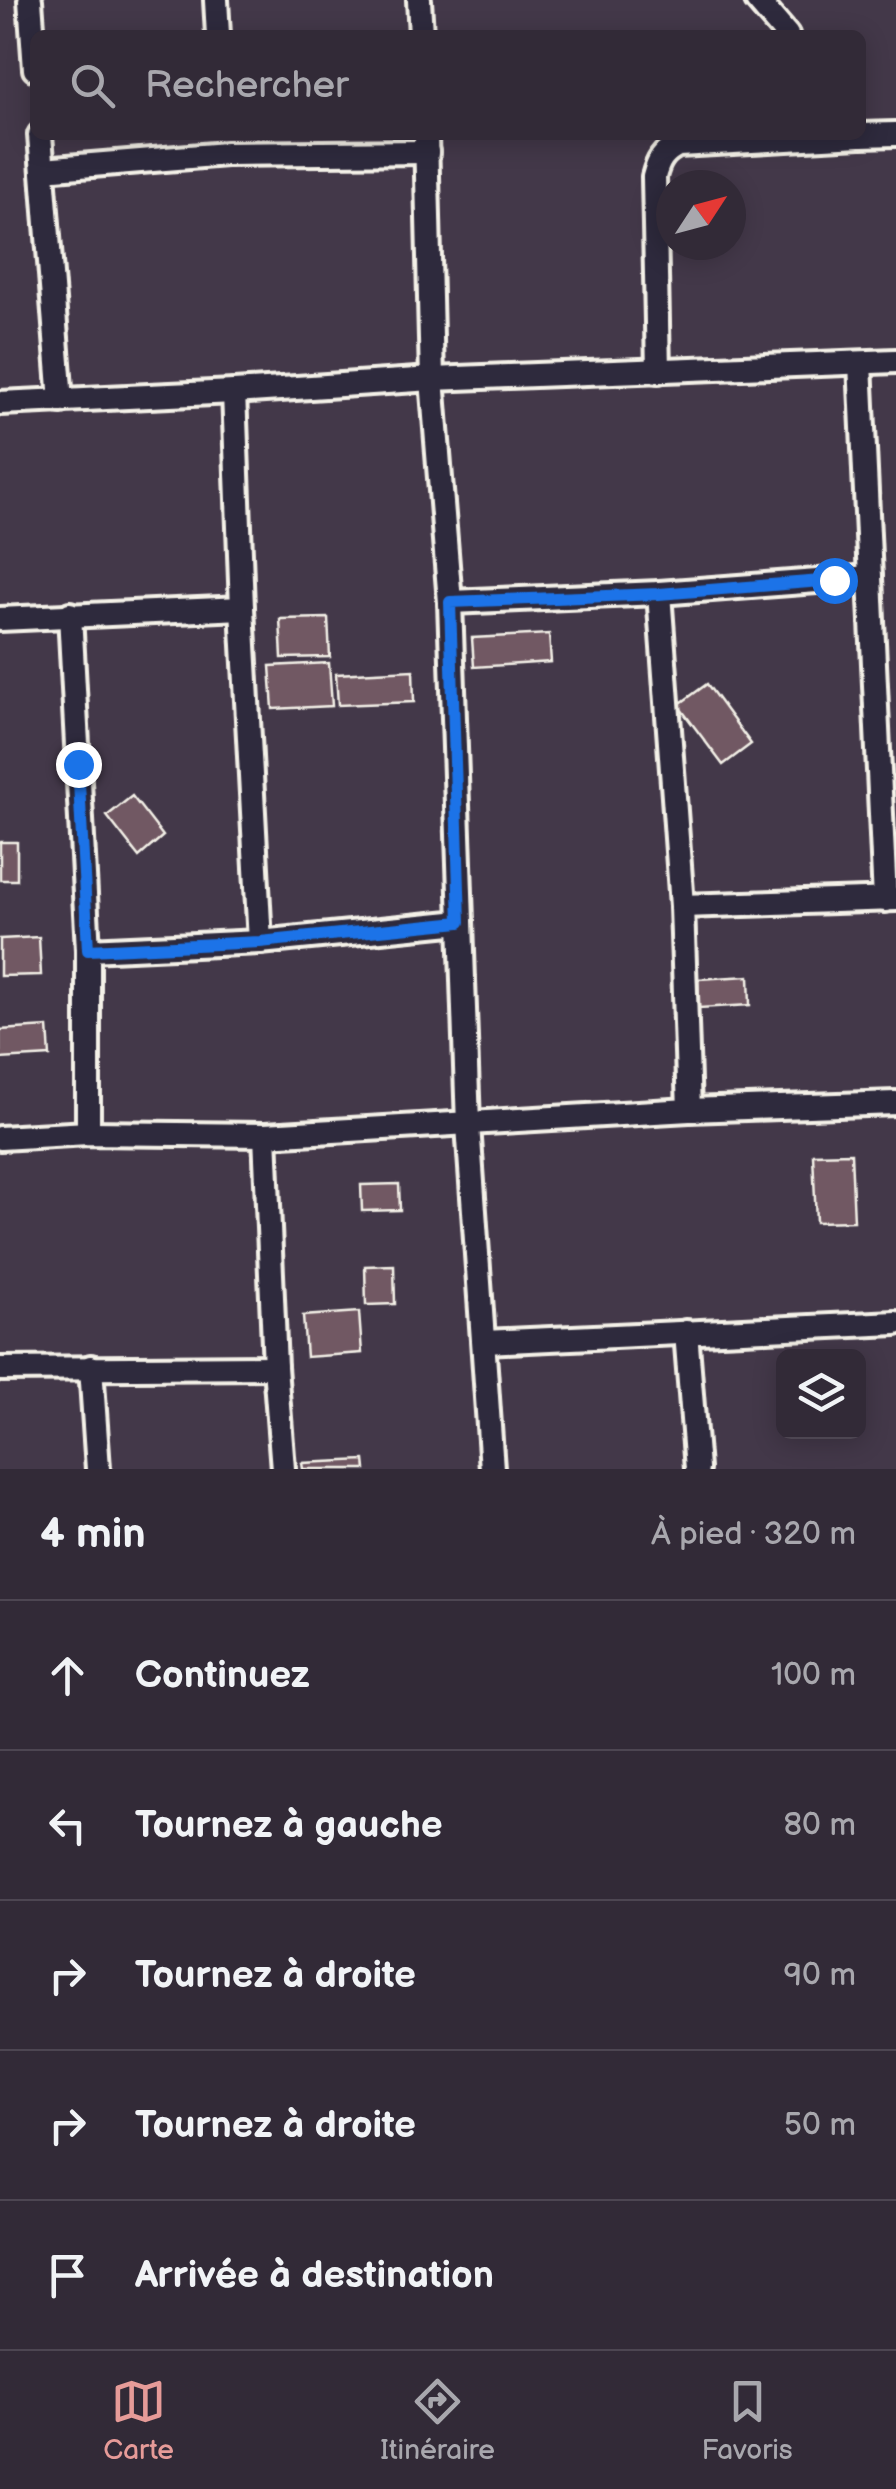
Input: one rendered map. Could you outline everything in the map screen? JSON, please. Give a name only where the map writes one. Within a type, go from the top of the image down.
[{"type":"street","points":[[30,0],[32,30]]},
{"type":"street","points":[[216,0],[218,30]]},
{"type":"street","points":[[418,0],[420,30]]},
{"type":"street","points":[[758,0],[784,30]]},
{"type":"street","points":[[40,140],[61,401]]},
{"type":"street","points":[[658,371],[654,177],[658,163],[678,144],[742,140]]},
{"type":"street","points":[[43,169],[226,145],[427,143],[432,378],[450,602],[468,1125],[492,1469]]},
{"type":"street","points":[[0,403],[432,378],[896,361]]},
{"type":"street","points":[[682,906],[890,900],[860,364]]},
{"type":"street","points":[[234,392],[260,942]]},
{"type":"street","points":[[450,602],[659,594],[870,577]]},
{"type":"street","points":[[659,594],[682,906],[689,1110]]},
{"type":"street","points":[[0,618],[242,608]]},
{"type":"street","points":[[70,614],[88,950],[88,1133]]},
{"type":"street","points":[[88,950],[260,942],[460,922]]},
{"type":"street","points":[[0,1138],[88,1133],[265,1135],[689,1110],[896,1103]]},
{"type":"street","points":[[265,1135],[283,1469]]},
{"type":"street","points":[[485,1342],[896,1323]]},
{"type":"street","points":[[686,1332],[697,1469]]},
{"type":"street","points":[[91,1367],[98,1469]]},
{"type":"street","points":[[0,1369],[275,1367]]},
{"type":"building","points":[[328,618],[330,657],[282,658],[280,619]]},
{"type":"building","points":[[549,634],[551,662],[474,667],[472,638]]},
{"type":"building","points":[[329,663],[332,706],[273,709],[270,666]]},
{"type":"building","points":[[413,670],[414,702],[338,705],[336,674]]},
{"type":"building","points":[[707,684],[751,744],[723,765],[678,705]]},
{"type":"building","points":[[132,796],[163,836],[139,857],[107,816]]},
{"type":"building","points":[[0,842],[17,842],[17,880],[0,880]]},
{"type":"building","points":[[39,937],[41,975],[0,976],[0,939]]},
{"type":"building","points":[[749,976],[750,1005],[699,1008],[698,979]]},
{"type":"building","points":[[48,1027],[50,1056],[0,1059],[0,1030]]},
{"type":"building","points":[[851,1153],[854,1221],[816,1222],[813,1154]]},
{"type":"building","points":[[399,1184],[400,1210],[362,1211],[361,1185]]},
{"type":"building","points":[[394,1265],[395,1304],[366,1305],[365,1266]]},
{"type":"building","points":[[359,1312],[362,1353],[306,1357],[303,1316]]},
{"type":"building","points":[[365,1460],[366,1469],[303,1469],[302,1463]]},
{"type":"route","points":[[78,764],[88,950],[260,942],[460,922],[450,602],[659,594],[834,580]]}]
